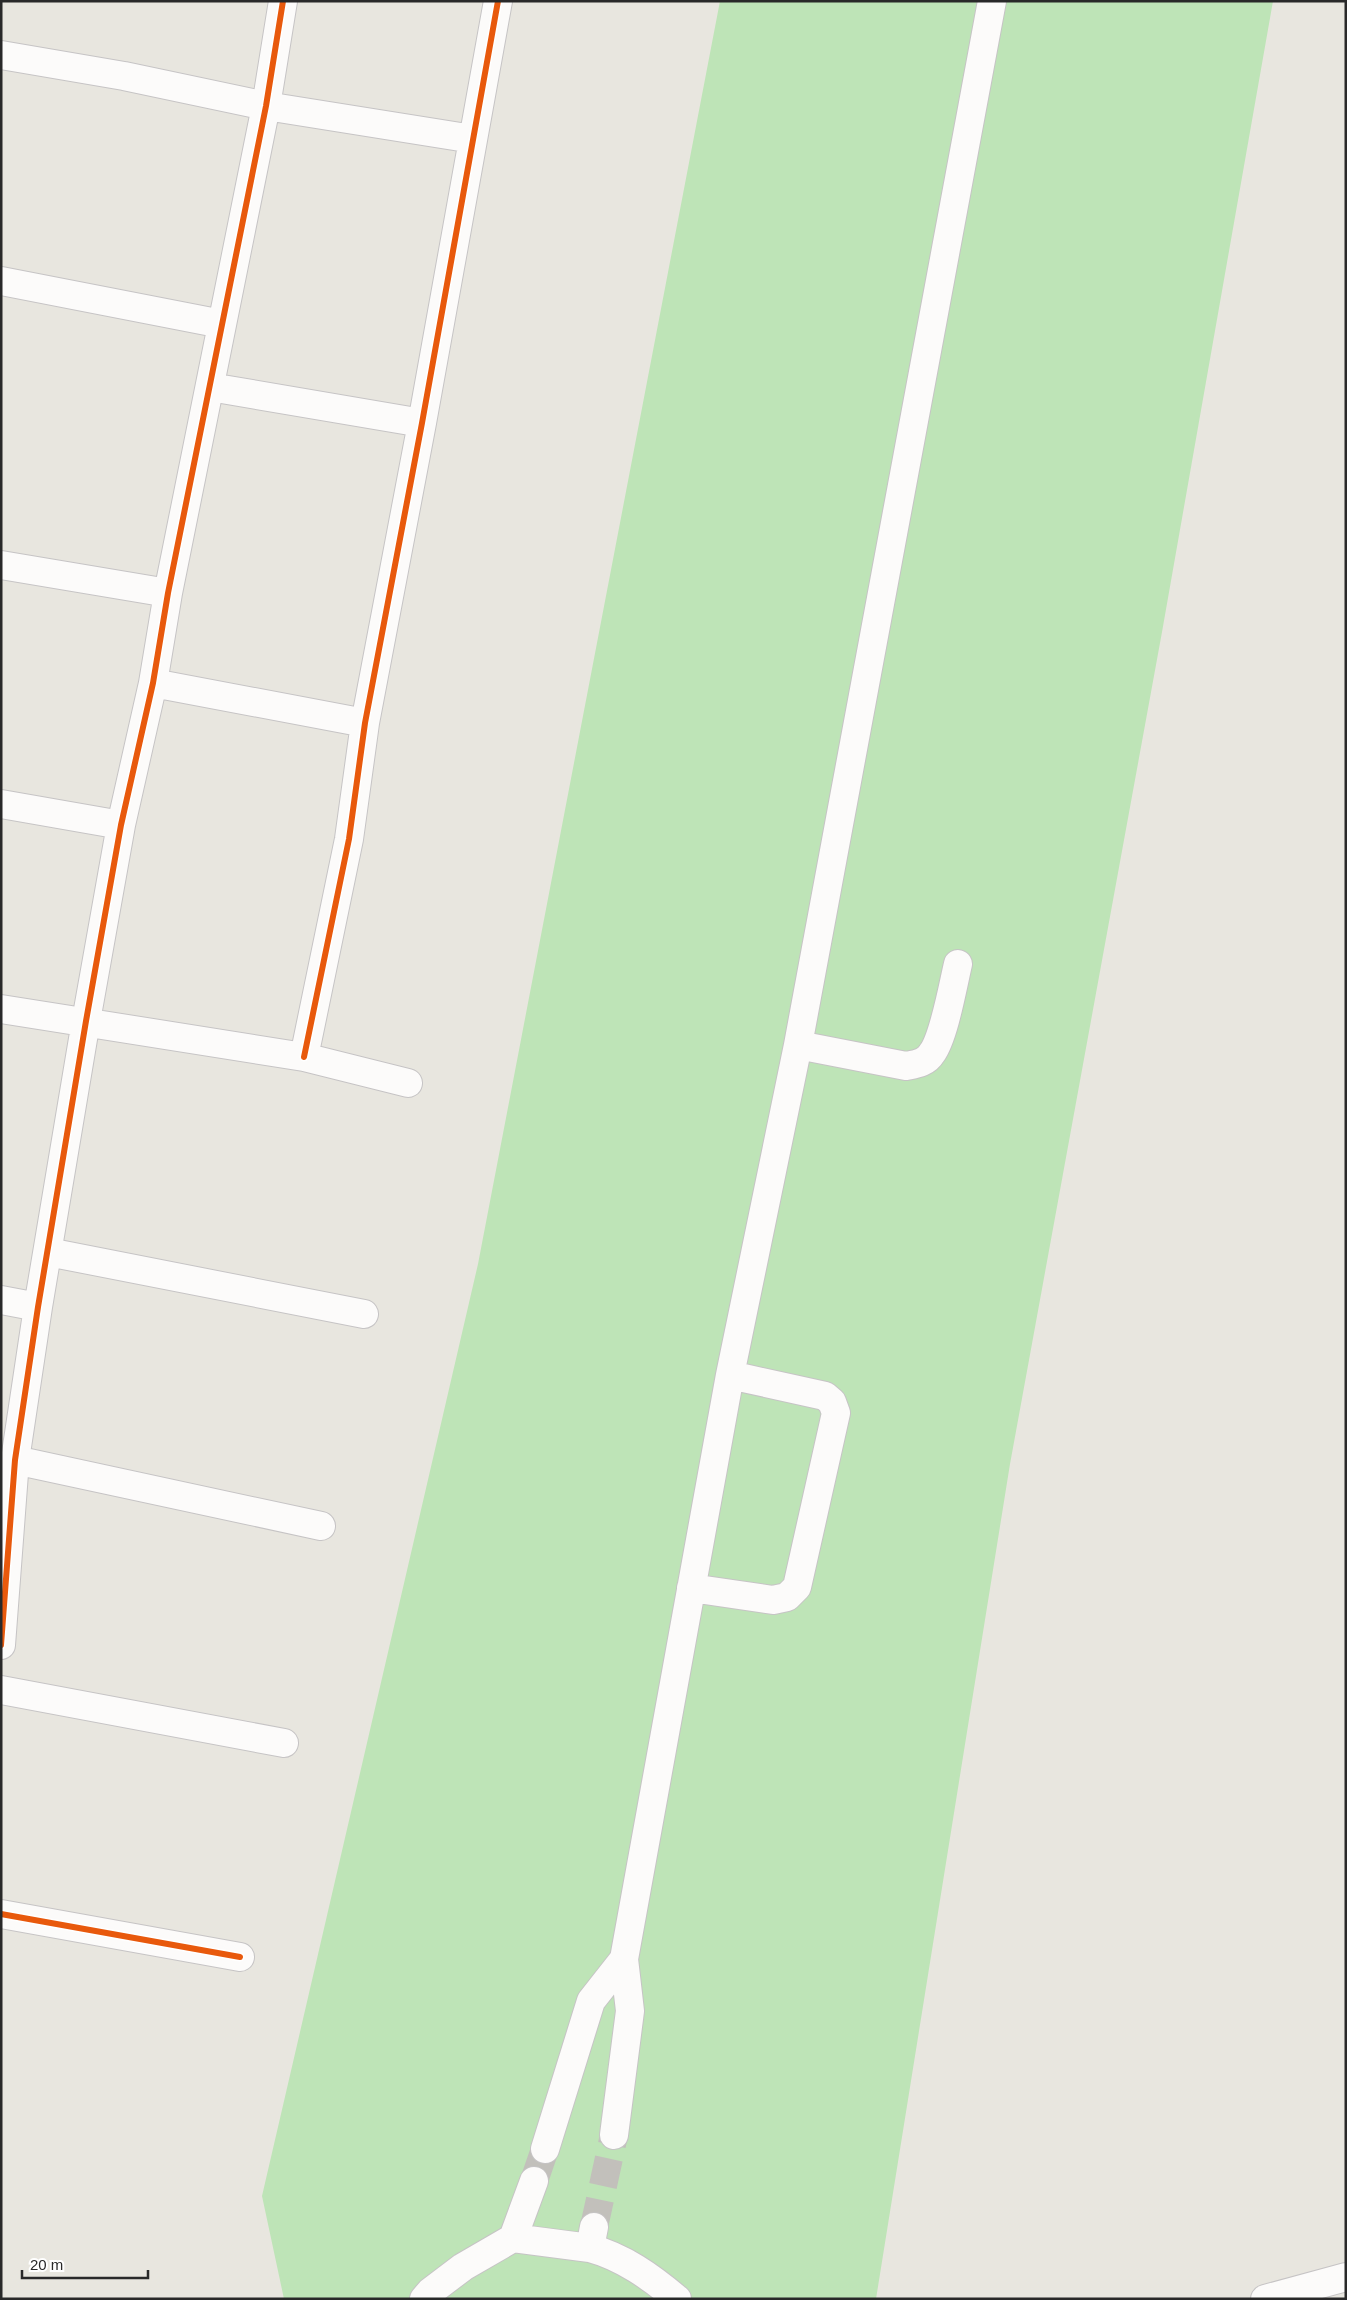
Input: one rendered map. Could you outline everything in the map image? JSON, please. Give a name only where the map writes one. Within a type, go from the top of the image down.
[{"type":"street","points":[[1,1644],[15,1460],[38,1307],[86,1020],[122,825],[153,683],[168,593],[266,106],[283,1]]},
{"type":"street","points":[[304,1057],[350,839],[365,723],[422,423],[498,1]]},
{"type":"street","points":[[614,2135],[630,2011],[624,1959],[730,1375],[798,1045],[990,2]]},
{"type":"street","points":[[1,55],[124,76],[266,106],[473,139]]},
{"type":"street","points":[[1,280],[222,324]]},
{"type":"street","points":[[210,387],[422,423]]},
{"type":"street","points":[[1,565],[168,593]]},
{"type":"street","points":[[153,683],[365,723]]},
{"type":"street","points":[[1,804],[122,825]]},
{"type":"street","points":[[798,1045],[906,1066],[921,1063],[932,1053],[942,1029],[958,964]]},
{"type":"street","points":[[1,1009],[86,1020],[304,1057],[408,1083]]},
{"type":"street","points":[[48,1252],[364,1314]]},
{"type":"street","points":[[1,1300],[38,1307]]},
{"type":"street","points":[[691,1588],[772,1600],[787,1597],[797,1587],[836,1413],[832,1402],[825,1396],[730,1375]]},
{"type":"street","points":[[15,1460],[321,1526]]},
{"type":"street","points":[[1,1690],[284,1743]]},
{"type":"street","points":[[1,1914],[240,1957]]},
{"type":"street","points":[[545,2149],[591,2001],[624,1959]]},
{"type":"street","points":[[513,2238],[534,2181]]},
{"type":"street","points":[[424,2299],[430,2292],[463,2267],[513,2238],[592,2237],[612,2254],[658,2283],[677,2299]]},
{"type":"street","points":[[1265,2299],[1346,2277]]},
{"type":"green space","points":[[720,1],[1273,1],[1162,632],[1010,1464],[876,2299],[284,2299],[262,2196],[478,1264]]},
{"type":"tunnel","points":[[594,2227],[614,2135]]},
{"type":"tunnel","points":[[534,2181],[545,2149]]},
{"type":"cycle path","points":[[1,1645],[15,1460],[38,1307],[86,1021],[121,825],[153,683],[168,593],[266,106],[283,1]]},
{"type":"cycle path","points":[[304,1057],[349,839],[365,723],[422,423],[498,1]]},
{"type":"cycle path","points":[[1,1914],[240,1957]]}]
